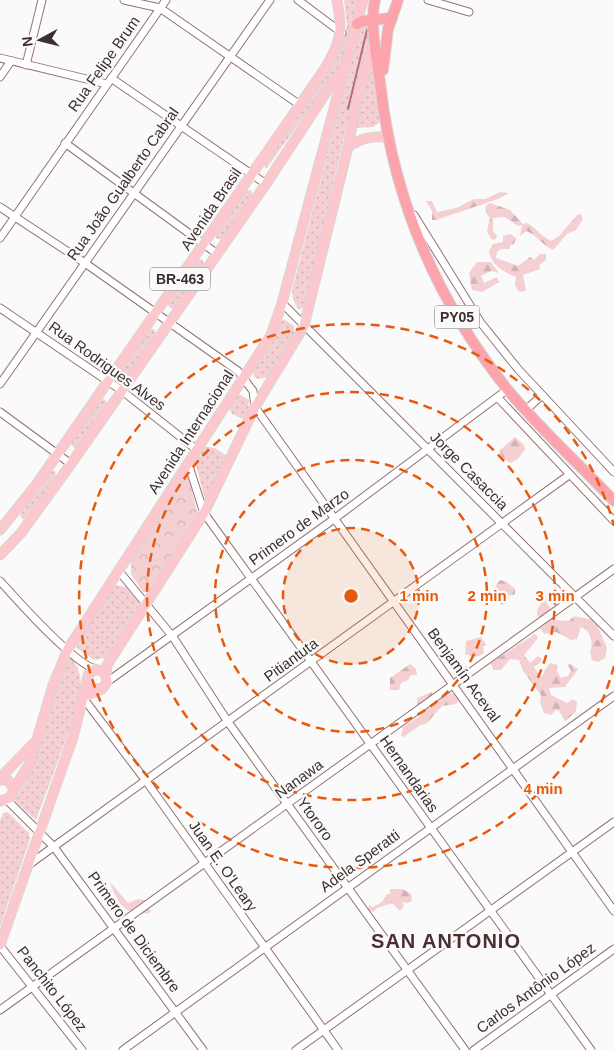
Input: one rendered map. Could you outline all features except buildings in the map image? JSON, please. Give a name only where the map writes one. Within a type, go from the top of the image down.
[{"type":"highway","name":"PY05","points":[[375,0],[375,42],[388,137],[403,196],[425,254],[467,335],[508,389],[614,501]]},
{"type":"highway","name":"PY05","points":[[381,88],[386,38],[398,0]]},
{"type":"highway","points":[[357,24],[364,21],[392,18]]},
{"type":"main road","name":"BR-463","points":[[337,0],[341,19]]},
{"type":"main road","name":"BR-463","points":[[344,70],[363,0]]},
{"type":"main road","name":"Avenida Brasil","points":[[2,525],[36,485],[56,453],[156,314],[300,105],[332,57],[342,33],[341,19]]},
{"type":"main road","points":[[100,690],[103,672],[204,513],[267,385],[304,326],[348,147],[357,100],[375,42]]},
{"type":"main road","name":"Avenida Brasil","points":[[0,555],[21,533],[71,464],[216,253],[266,184],[333,82],[344,70]]},
{"type":"main road","name":"Avenida Internacional","points":[[2,802],[12,796],[14,789],[30,763],[34,743],[60,665],[68,649],[271,334],[282,303],[344,70]]},
{"type":"main road","points":[[348,147],[358,140],[388,137]]},
{"type":"main road","points":[[0,946],[85,698],[89,672],[103,672]]},
{"type":"main road","points":[[87,680],[91,688],[100,690]]},
{"type":"main road","points":[[85,698],[100,690]]},
{"type":"main road","points":[[0,779],[34,743]]},
{"type":"main road","points":[[0,779],[8,780],[14,789]]},
{"type":"street","points":[[26,64],[42,0]]},
{"type":"street","points":[[127,0],[160,8],[300,105]]},
{"type":"street","name":"Rua Felipe Brum","points":[[0,238],[166,0]]},
{"type":"street","name":"Rua João Gualberto Cabral","points":[[0,384],[270,0]]},
{"type":"street","points":[[298,0],[342,33]]},
{"type":"street","points":[[428,0],[469,12]]},
{"type":"street","points":[[322,17],[341,19]]},
{"type":"street","points":[[0,58],[107,84]]},
{"type":"street","points":[[0,77],[11,61]]},
{"type":"street","points":[[112,78],[266,184]]},
{"type":"street","points":[[65,143],[216,253]]},
{"type":"street","points":[[403,196],[466,302],[518,368],[614,472]]},
{"type":"street","points":[[0,207],[84,262],[233,366],[250,387],[255,408]]},
{"type":"street","name":"Jorge Casaccia","points":[[282,303],[614,636]]},
{"type":"street","name":"Rua Rodrigues Alves","points":[[0,308],[121,390],[196,450]]},
{"type":"street","points":[[250,387],[258,388],[267,385]]},
{"type":"street","name":"Primero de Marzo","points":[[103,672],[173,637],[508,389]]},
{"type":"street","points":[[526,410],[542,395]]},
{"type":"street","points":[[498,398],[614,521]]},
{"type":"street","name":"Benjamín Aceval","points":[[255,408],[614,911]]},
{"type":"street","points":[[0,412],[71,464]]},
{"type":"street","name":"Hernandarias","points":[[188,463],[204,513],[591,1050]]},
{"type":"street","name":"Pitiantuta","points":[[28,866],[569,475]]},
{"type":"street","name":"Nanawa","points":[[0,1010],[206,864],[614,569]]},
{"type":"street","name":"Ytororo","points":[[118,570],[173,637],[228,722],[465,1050]]},
{"type":"street","points":[[0,581],[30,614],[68,649],[103,672]]},
{"type":"street","name":"Adela Speratti","points":[[123,1050],[614,696]]},
{"type":"street","name":"Juan E. O'Leary","points":[[85,698],[338,1050]]},
{"type":"street","name":"Primero de Diciembre","points":[[2,802],[54,847],[203,1050]]},
{"type":"street","points":[[296,1050],[614,822]]},
{"type":"street","name":"Panchito López","points":[[0,946],[82,1050]]},
{"type":"street","name":"Carlos Antônio López","points":[[474,1050],[614,949]]},
{"type":"green space","points":[[344,0],[359,0],[341,65],[266,169],[264,164],[335,62],[347,26]]},
{"type":"green space","points":[[369,26],[370,40],[348,120],[305,306],[299,310],[293,300],[292,290],[361,27]]},
{"type":"green space","points":[[373,59],[380,122],[373,127],[356,128],[356,117]]},
{"type":"green space","points":[[251,190],[253,197],[224,239],[217,239],[215,234],[245,191]]},
{"type":"green space","points":[[500,192],[509,193],[498,199],[436,220],[432,220],[432,211],[426,201],[432,201],[437,212],[456,208],[474,199],[485,199]]},
{"type":"green space","points":[[490,203],[510,210],[523,224],[527,223],[551,241],[559,236],[577,215],[581,214],[583,219],[576,230],[567,234],[553,250],[526,231],[520,236],[522,225],[518,226],[505,217],[493,218],[493,231],[497,236],[495,240],[491,239],[487,231],[490,218],[485,211],[486,206]]},
{"type":"green space","points":[[510,234],[516,238],[514,244],[510,245],[510,249],[501,249],[497,252],[496,258],[518,266],[530,257],[534,260],[540,254],[546,254],[546,260],[539,265],[540,269],[523,275],[526,291],[519,292],[515,285],[516,277],[495,264],[490,256],[489,251],[493,244],[503,242],[503,236]]},
{"type":"green space","points":[[202,259],[205,266],[176,308],[170,308],[167,303],[197,260]]},
{"type":"green space","points":[[477,262],[491,262],[499,273],[491,271],[481,276],[484,283],[497,277],[499,282],[482,292],[472,290],[469,273]]},
{"type":"green space","points":[[284,319],[294,326],[294,336],[268,377],[259,379],[254,377],[253,371],[280,322]]},
{"type":"green space","points":[[149,329],[154,329],[157,336],[128,377],[122,378],[119,373]]},
{"type":"green space","points":[[239,394],[249,400],[248,413],[245,420],[232,414],[229,408]]},
{"type":"green space","points":[[104,399],[108,403],[80,448],[74,448],[71,443],[100,400]]},
{"type":"green space","points":[[515,437],[524,445],[525,449],[518,459],[510,463],[502,457],[499,451]]},
{"type":"green space","points":[[205,447],[215,448],[227,456],[205,500],[196,460]]},
{"type":"green space","points":[[49,471],[55,471],[57,478],[23,520],[20,515]]},
{"type":"green space","points":[[185,476],[188,476],[198,515],[147,592],[143,592],[131,574],[131,559]]},
{"type":"green space","points":[[500,580],[507,582],[515,589],[515,594],[504,597],[506,600],[502,605],[495,597],[496,585]]},
{"type":"green space","points":[[115,585],[126,587],[139,603],[105,658],[94,660],[77,648],[76,644]]},
{"type":"green space","points":[[544,599],[551,609],[554,620],[569,621],[574,616],[595,620],[607,648],[605,658],[598,662],[592,660],[590,637],[584,628],[581,627],[577,639],[571,640],[556,632],[544,634],[540,628],[545,625],[537,615],[537,610]]},
{"type":"green space","points":[[535,634],[538,638],[524,655],[530,663],[538,656],[542,659],[534,667],[541,677],[550,663],[558,665],[557,671],[561,678],[568,676],[571,670],[568,666],[569,663],[578,669],[565,687],[549,688],[551,695],[567,703],[573,699],[577,702],[576,712],[565,721],[559,711],[556,710],[551,715],[544,713],[540,702],[541,695],[523,671],[519,660],[510,659],[501,670],[493,670],[491,663]]},
{"type":"green space","points":[[481,637],[486,645],[483,646],[484,653],[479,656],[465,654],[466,641]]},
{"type":"green space","points":[[68,657],[75,663],[80,674],[81,687],[78,707],[36,820],[16,802],[16,798],[28,775]]},
{"type":"green space","points":[[410,664],[416,669],[417,675],[411,675],[408,680],[401,683],[399,690],[390,690],[390,678]]},
{"type":"green space","points":[[432,692],[433,697],[426,705],[430,708],[449,692],[456,695],[460,700],[456,704],[442,706],[426,724],[420,725],[404,737],[401,736],[403,727],[420,716],[423,709],[418,708],[417,698]]},
{"type":"green space","points":[[8,812],[29,833],[30,839],[0,927],[0,821],[3,813]]},
{"type":"green space","points":[[111,883],[128,903],[138,899],[145,900],[145,908],[151,910],[150,913],[134,913],[123,907],[112,889]]},
{"type":"green space","points":[[390,889],[403,889],[411,894],[412,901],[402,902],[404,906],[400,911],[392,903],[377,908],[373,912],[368,910],[369,905],[373,907],[382,902],[387,894],[390,894]]},
{"type":"waterway","points":[[348,109],[367,30]]},
{"type":"district","name":"SAN ANTONIO","points":[[446,941]]}]
